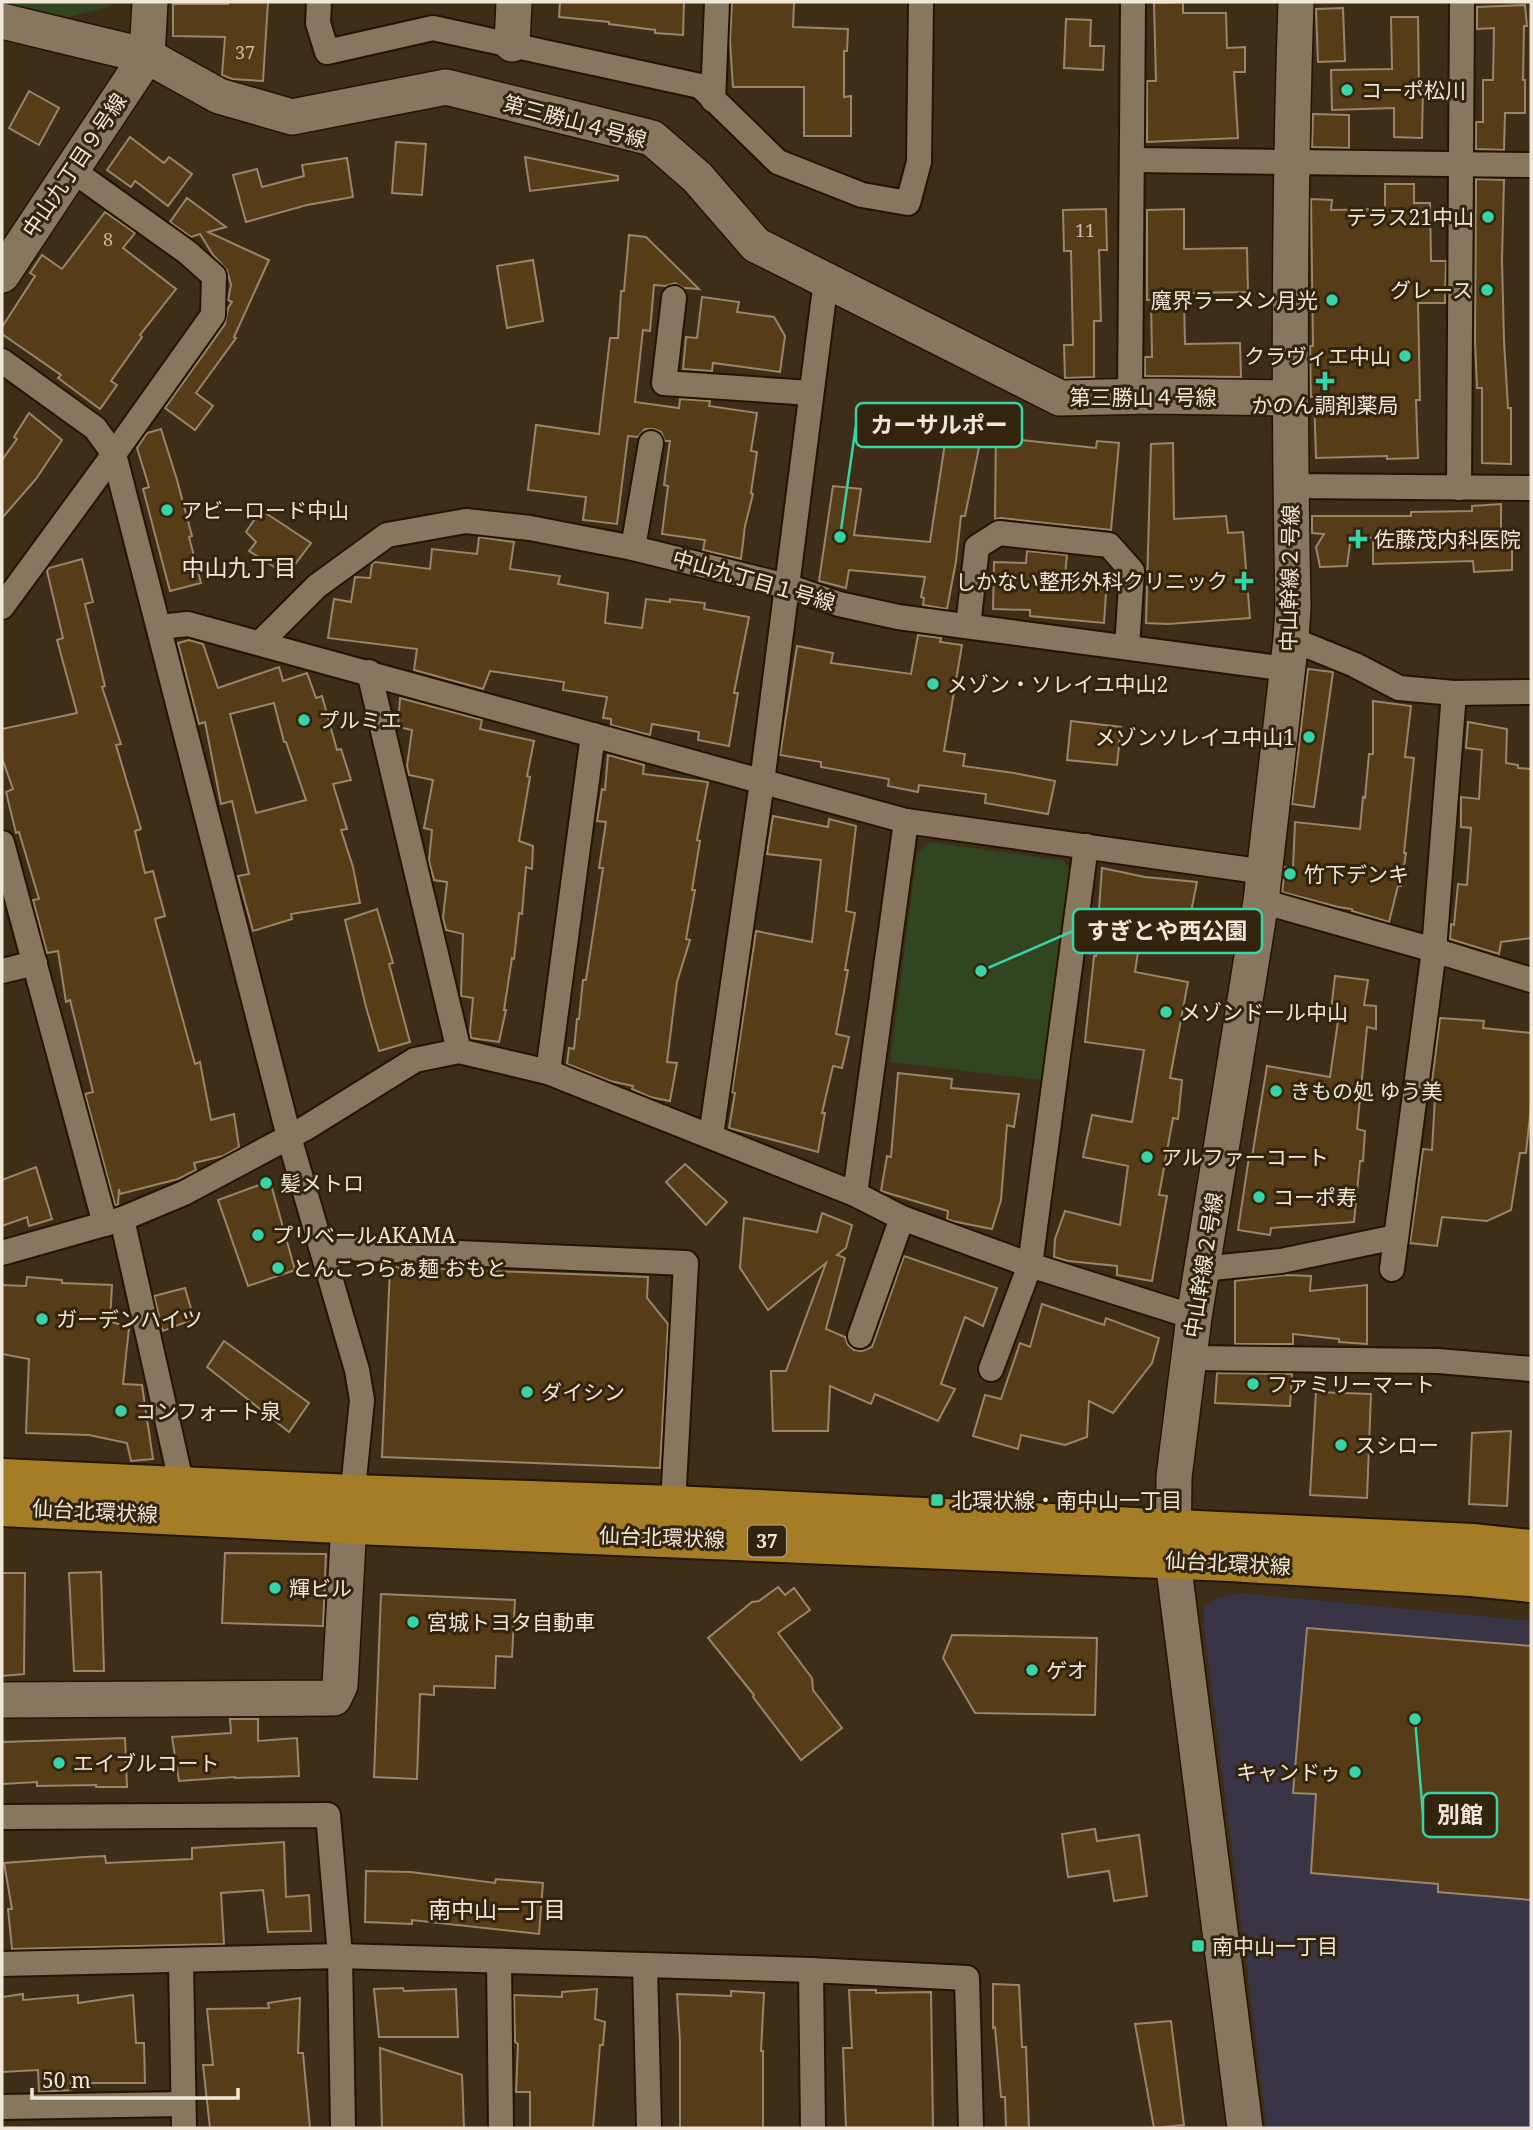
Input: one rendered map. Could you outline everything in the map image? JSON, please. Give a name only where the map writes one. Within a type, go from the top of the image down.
[{"type":"main road","name":"仙台北環状線","points":[[2,1478],[182,1486],[351,1508],[379,1526],[857,1545],[1472,1543],[1531,1549]]},
{"type":"main road","name":"仙台北環状線","points":[[2,1507],[673,1505],[1173,1545],[1230,1562],[1531,1583]]},
{"type":"street","points":[[147,56],[150,2]]},
{"type":"street","points":[[318,2],[318,23],[327,52],[433,28],[700,86],[778,162],[862,195],[908,203],[919,162],[921,2]]},
{"type":"street","points":[[512,44],[514,2]]},
{"type":"street","points":[[713,100],[717,2]]},
{"type":"street","points":[[1130,397],[1133,2]]},
{"type":"street","name":"中山幹線２号線","points":[[1245,2128],[1173,1545],[1174,1477],[1194,1317],[1263,887],[1293,607],[1289,398],[1291,161],[1296,2]]},
{"type":"street","points":[[1459,488],[1462,2]]},
{"type":"street","name":"第三勝山４号線","points":[[2,21],[147,56],[219,96],[292,117],[446,87],[652,138],[696,177],[756,245],[1060,398],[1289,398]]},
{"type":"street","name":"中山九丁目９号線","points":[[2,275],[147,56]]},
{"type":"street","points":[[1132,160],[1531,165]]},
{"type":"street","points":[[2,607],[213,315],[214,276],[187,252],[72,170]]},
{"type":"street","points":[[712,1136],[762,782],[826,280]]},
{"type":"street","points":[[674,298],[664,383],[811,393]]},
{"type":"street","points":[[2,361],[95,428],[114,454],[289,1136],[357,1370],[362,1400],[351,1508],[340,1685],[334,1698],[2,1700]]},
{"type":"street","points":[[634,548],[651,443]]},
{"type":"street","points":[[1290,486],[1531,488]]},
{"type":"street","name":"中山九丁目１号線","points":[[260,643],[317,586],[387,535],[466,521],[530,528],[634,548],[787,586],[839,604],[898,617],[1127,647],[1289,654],[1355,666],[1399,688],[1454,693],[1531,692]]},
{"type":"street","points":[[968,626],[977,547],[999,533],[1109,545],[1132,571],[1127,647]]},
{"type":"street","points":[[159,626],[188,624],[906,821],[1086,846],[1263,887],[1434,950],[1531,980]]},
{"type":"street","points":[[369,672],[459,1051]]},
{"type":"street","points":[[1392,1269],[1434,950],[1454,693]]},
{"type":"street","points":[[548,1072],[593,735]]},
{"type":"street","points":[[855,1194],[906,821]]},
{"type":"street","points":[[2,843],[35,963],[113,1221],[182,1486]]},
{"type":"street","points":[[991,1369],[1030,1265],[1086,846]]},
{"type":"street","points":[[2,971],[35,963]]},
{"type":"street","points":[[2,1254],[113,1221],[184,1193],[304,1129],[415,1060],[459,1051],[548,1072],[855,1194],[902,1218],[1030,1265],[1194,1317]]},
{"type":"street","points":[[860,1336],[902,1218]]},
{"type":"street","points":[[1202,1269],[1281,1261],[1396,1237]]},
{"type":"street","points":[[321,1247],[685,1263],[673,1505]]},
{"type":"street","points":[[1189,1358],[1438,1361],[1531,1369]]},
{"type":"street","points":[[2,1817],[328,1815],[340,1956],[343,2128]]},
{"type":"street","points":[[2,1964],[340,1956],[811,1970],[967,1978],[971,2128]]},
{"type":"street","points":[[15,2114],[183,2116],[181,1961]]},
{"type":"street","points":[[499,1961],[501,2128]]},
{"type":"street","points":[[645,1965],[649,2128]]},
{"type":"street","points":[[811,1970],[813,2128]]},
{"type":"shaded area","points":[[1239,1593],[1531,1621],[1531,2128],[1267,2128],[1204,1627],[1204,1608],[1216,1599]]},
{"type":"green space","points":[[2,2],[110,2],[110,6],[65,18]]},
{"type":"green space","points":[[930,842],[1064,861],[1075,879],[1041,1080],[890,1062],[917,854]]},
{"type":"building","points":[[268,2],[263,81],[232,79],[222,75],[225,37],[173,36],[173,4]]},
{"type":"building","points":[[560,2],[684,2],[683,35],[655,33],[655,30],[609,22],[559,17]]},
{"type":"building","points":[[732,2],[794,2],[793,27],[848,29],[847,51],[844,51],[844,97],[851,96],[851,136],[804,136],[804,87],[733,87],[730,41]]},
{"type":"building","points":[[1183,2],[1183,13],[1226,13],[1227,48],[1245,47],[1245,72],[1234,72],[1238,138],[1147,142],[1147,81],[1156,81],[1154,3]]},
{"type":"building","points":[[1525,5],[1525,113],[1505,113],[1504,150],[1476,149],[1476,122],[1483,122],[1483,80],[1493,80],[1494,28],[1477,29],[1477,7]]},
{"type":"building","points":[[1343,8],[1345,61],[1318,62],[1316,9]]},
{"type":"building","points":[[1391,17],[1418,17],[1419,87],[1423,87],[1422,138],[1394,137],[1394,108],[1332,110],[1331,70],[1392,69]]},
{"type":"building","points":[[1066,19],[1091,20],[1090,46],[1104,46],[1103,70],[1064,68]]},
{"type":"building","points":[[29,91],[59,108],[39,145],[9,128]]},
{"type":"building","points":[[1313,114],[1349,115],[1349,148],[1312,147]]},
{"type":"building","points":[[130,137],[164,163],[169,157],[192,174],[168,206],[135,181],[131,187],[107,170]]},
{"type":"building","points":[[396,142],[426,144],[422,195],[392,193]]},
{"type":"building","points":[[525,157],[618,176],[618,180],[530,191]]},
{"type":"building","points":[[347,158],[353,197],[307,205],[246,222],[233,175],[257,169],[262,187],[304,176],[302,165]]},
{"type":"building","points":[[1476,179],[1504,180],[1502,260],[1508,408],[1511,408],[1511,464],[1482,463],[1482,388],[1477,388],[1475,340]]},
{"type":"building","points":[[1385,184],[1414,184],[1414,203],[1430,203],[1431,261],[1446,261],[1445,303],[1418,303],[1418,458],[1316,458],[1310,346],[1313,346],[1311,199],[1332,200],[1331,210],[1385,209]]},
{"type":"building","points":[[187,198],[226,227],[208,232],[269,260],[234,337],[236,338],[196,393],[213,406],[195,430],[165,408],[225,324],[232,302],[228,300],[231,285],[227,270],[213,255],[200,234],[191,237],[170,222]]},
{"type":"building","points":[[1106,209],[1107,250],[1099,250],[1101,321],[1094,321],[1094,377],[1065,378],[1064,345],[1073,345],[1071,251],[1064,251],[1063,210]]},
{"type":"building","points":[[1184,209],[1184,249],[1247,248],[1248,292],[1188,293],[1188,300],[1184,300],[1185,344],[1240,343],[1241,377],[1145,376],[1145,357],[1152,357],[1151,300],[1147,300],[1147,210]]},
{"type":"building","points":[[105,212],[135,233],[123,248],[176,289],[140,335],[142,337],[111,381],[117,385],[100,409],[58,378],[61,375],[2,334],[2,327],[35,276],[30,273],[42,255],[62,269]]},
{"type":"building","points":[[629,235],[646,237],[699,289],[684,288],[675,283],[666,286],[654,285],[650,331],[643,330],[635,402],[679,408],[680,399],[710,401],[709,406],[757,413],[751,451],[757,452],[753,494],[741,559],[703,550],[705,540],[662,534],[668,486],[664,485],[670,441],[665,441],[661,432],[654,429],[645,429],[638,437],[628,436],[617,524],[583,520],[586,497],[528,490],[536,425],[599,434],[610,338],[618,338]]},
{"type":"building","points":[[533,260],[543,321],[507,328],[497,266]]},
{"type":"building","points":[[702,297],[739,302],[737,312],[774,317],[785,336],[780,372],[713,363],[712,371],[683,369],[686,337],[697,338]]},
{"type":"building","points":[[29,413],[62,440],[36,479],[2,518],[2,460],[17,439],[14,437]]},
{"type":"building","points":[[948,423],[983,428],[965,516],[961,516],[947,609],[923,605],[924,598],[921,597],[925,577],[849,570],[846,588],[819,581],[833,486],[861,489],[854,535],[930,542]]},
{"type":"building","points":[[996,426],[1022,430],[1021,440],[1096,448],[1097,441],[1119,443],[1111,530],[995,519]]},
{"type":"building","points":[[161,429],[192,536],[189,537],[201,583],[170,591],[143,489],[149,487],[137,448],[147,433]]},
{"type":"building","points":[[1173,443],[1174,519],[1226,516],[1228,533],[1243,532],[1250,618],[1146,623],[1151,444]]},
{"type":"building","points":[[1501,504],[1501,541],[1512,541],[1512,570],[1474,572],[1473,561],[1373,564],[1373,538],[1351,536],[1347,566],[1320,567],[1316,547],[1324,534],[1312,533],[1312,516],[1411,516],[1411,512],[1472,511],[1472,506]]},
{"type":"building","points":[[261,510],[311,543],[293,567],[286,561],[279,570],[249,551],[256,542],[246,532]]},
{"type":"building","points":[[479,537],[514,542],[510,569],[560,576],[558,584],[608,593],[605,623],[642,628],[646,599],[705,603],[704,609],[749,617],[734,693],[738,693],[729,746],[698,740],[699,732],[652,724],[650,735],[611,725],[611,719],[603,718],[607,697],[563,690],[564,682],[490,671],[483,689],[414,670],[417,649],[328,638],[334,599],[351,602],[355,577],[370,578],[372,564],[375,562],[430,569],[432,549],[477,554]]},
{"type":"building","points":[[1027,551],[1067,555],[1065,575],[1107,578],[1104,623],[1030,616],[1030,610],[993,609],[994,562],[1026,563]]},
{"type":"building","points":[[82,559],[93,602],[85,604],[105,686],[102,687],[121,744],[116,745],[141,829],[135,831],[145,873],[153,871],[165,916],[155,919],[195,1064],[200,1062],[211,1120],[234,1114],[239,1147],[223,1156],[194,1163],[196,1170],[178,1179],[120,1194],[119,1189],[118,1205],[115,1205],[85,1094],[93,1092],[70,1000],[66,1002],[58,951],[47,953],[33,900],[39,899],[19,832],[16,833],[6,792],[13,789],[2,758],[2,729],[77,713],[57,640],[63,638],[47,571],[49,568]]},
{"type":"building","points":[[918,635],[941,638],[940,642],[962,645],[944,751],[965,754],[963,766],[1055,781],[1048,814],[985,803],[986,794],[919,785],[918,792],[888,786],[889,779],[821,767],[821,762],[780,755],[797,646],[833,653],[831,663],[911,674]]},
{"type":"building","points":[[189,640],[203,644],[218,688],[279,667],[283,681],[307,673],[316,698],[322,696],[337,750],[341,749],[351,780],[333,784],[347,829],[341,830],[353,867],[360,903],[291,914],[292,919],[253,931],[238,876],[249,874],[232,801],[221,804],[205,722],[199,724],[178,643]],"holes":[[[274,703],[284,742],[306,800],[256,813],[230,714]]]},
{"type":"building","name":"メゾンソレイユ中山1","points":[[1308,669],[1333,672],[1314,807],[1292,804]]},
{"type":"building","points":[[400,698],[482,720],[480,729],[534,741],[519,841],[533,846],[532,869],[526,867],[522,914],[519,913],[514,959],[512,958],[499,1042],[471,1038],[473,998],[461,996],[463,934],[446,930],[443,918],[447,882],[434,880],[429,861],[432,830],[424,828],[433,780],[409,775],[407,766],[412,730],[398,727]]},
{"type":"building","points":[[1373,701],[1411,706],[1405,757],[1414,758],[1406,853],[1401,886],[1398,886],[1389,922],[1352,909],[1282,892],[1285,867],[1293,868],[1295,822],[1360,829],[1369,754],[1373,754]]},
{"type":"building","points":[[1071,721],[1121,727],[1117,765],[1067,760]]},
{"type":"building","points":[[1468,722],[1507,729],[1506,763],[1531,769],[1531,938],[1501,942],[1499,954],[1450,939],[1458,884],[1467,885],[1471,828],[1461,827],[1461,797],[1479,799],[1482,750],[1466,748]]},
{"type":"building","points":[[608,755],[644,765],[643,774],[708,782],[697,840],[700,841],[692,890],[695,890],[686,939],[690,940],[677,982],[667,1062],[677,1063],[670,1101],[650,1097],[632,1089],[633,1086],[610,1081],[567,1064],[569,1048],[574,1049],[603,868],[599,868],[606,822],[597,821],[602,789],[605,790]]},
{"type":"building","points":[[773,816],[828,827],[829,819],[856,826],[846,911],[855,913],[836,1034],[849,1037],[842,1068],[833,1066],[822,1113],[825,1113],[818,1152],[729,1128],[756,931],[812,942],[821,860],[767,854]]},
{"type":"building","points":[[1102,868],[1145,877],[1197,882],[1189,922],[1144,912],[1135,972],[1188,982],[1170,1078],[1182,1080],[1178,1119],[1173,1118],[1159,1195],[1167,1196],[1152,1281],[1117,1275],[1117,1266],[1054,1257],[1055,1239],[1065,1211],[1120,1225],[1128,1166],[1083,1157],[1092,1115],[1132,1122],[1144,1050],[1085,1042],[1094,956],[1104,910],[1099,909]]},
{"type":"building","points":[[377,909],[393,963],[389,964],[410,1042],[379,1051],[345,920]]},
{"type":"building","points":[[1335,976],[1368,980],[1364,1005],[1376,1006],[1376,1029],[1367,1027],[1357,1129],[1365,1131],[1363,1161],[1360,1161],[1354,1222],[1271,1228],[1270,1235],[1238,1230],[1267,1066],[1330,1077],[1338,1021],[1330,1019]]},
{"type":"building","points":[[1440,1018],[1484,1021],[1483,1028],[1531,1033],[1531,1106],[1526,1153],[1520,1153],[1511,1210],[1487,1221],[1442,1217],[1437,1246],[1410,1243],[1423,1149],[1432,1150],[1435,1097],[1430,1097]]},
{"type":"building","points":[[898,1073],[952,1079],[951,1088],[1019,1094],[1014,1127],[1007,1125],[1001,1200],[992,1229],[952,1221],[947,1219],[948,1211],[881,1191],[887,1156],[891,1157]]},
{"type":"building","points":[[685,1164],[727,1202],[706,1225],[666,1182]]},
{"type":"building","points":[[36,1167],[52,1219],[29,1226],[27,1217],[2,1226],[2,1180]]},
{"type":"building","name":"プリベールAKAMA","points":[[270,1181],[295,1270],[248,1286],[218,1200]]},
{"type":"building","points":[[822,1213],[852,1225],[846,1248],[837,1255],[845,1258],[826,1329],[845,1337],[854,1350],[862,1351],[872,1347],[904,1256],[997,1288],[983,1326],[965,1317],[941,1384],[955,1389],[938,1421],[875,1394],[871,1404],[830,1386],[828,1431],[773,1431],[771,1371],[786,1371],[826,1263],[768,1310],[740,1268],[744,1218],[817,1232]]},
{"type":"building","name":"ダイシン","points":[[390,1267],[648,1277],[647,1298],[668,1324],[660,1468],[382,1457]]},
{"type":"building","points":[[1285,1275],[1311,1276],[1310,1291],[1367,1285],[1367,1344],[1293,1334],[1293,1344],[1235,1344],[1235,1281]]},
{"type":"building","points":[[27,1277],[62,1280],[62,1283],[112,1285],[110,1321],[129,1328],[123,1384],[142,1385],[153,1459],[131,1461],[127,1443],[89,1435],[26,1433],[29,1359],[2,1354],[2,1285],[26,1286]]},
{"type":"building","points":[[185,1288],[194,1319],[163,1331],[154,1296]]},
{"type":"building","points":[[1042,1304],[1104,1325],[1106,1318],[1159,1338],[1152,1363],[1113,1413],[1089,1401],[1087,1437],[1065,1445],[1021,1435],[1018,1449],[973,1436],[985,1395],[1001,1399],[1020,1343],[1030,1347]]},
{"type":"building","points":[[224,1341],[309,1403],[289,1432],[207,1367]]},
{"type":"building","points":[[1217,1373],[1292,1374],[1290,1406],[1215,1403]]},
{"type":"building","name":"スシロー","points":[[1316,1392],[1371,1394],[1367,1498],[1310,1495]]},
{"type":"building","points":[[1511,1431],[1507,1506],[1469,1504],[1472,1433]]},
{"type":"building","name":"輝ビル","points":[[225,1553],[326,1554],[323,1626],[222,1623]]},
{"type":"building","points":[[101,1572],[104,1671],[74,1671],[69,1573]]},
{"type":"building","points":[[2,1573],[25,1573],[24,1674],[2,1676]]},
{"type":"building","points":[[778,1587],[785,1595],[794,1588],[810,1610],[778,1633],[812,1678],[813,1690],[842,1728],[801,1760],[708,1638],[752,1602],[759,1601]]},
{"type":"building","points":[[381,1594],[515,1600],[512,1657],[496,1656],[495,1688],[434,1686],[434,1695],[420,1694],[417,1779],[374,1777]]},
{"type":"building","points":[[1307,1628],[1531,1646],[1531,1900],[1438,1892],[1438,1884],[1311,1873],[1316,1794],[1293,1793]]},
{"type":"building","points":[[952,1635],[1097,1638],[1095,1715],[975,1713],[943,1658]]},
{"type":"building","points":[[230,1719],[258,1719],[258,1741],[297,1738],[299,1776],[179,1781],[172,1737],[231,1733]]},
{"type":"building","points":[[125,1738],[127,1787],[37,1786],[37,1782],[2,1784],[2,1742]]},
{"type":"building","points":[[1095,1829],[1097,1841],[1139,1835],[1147,1896],[1114,1901],[1109,1871],[1068,1877],[1062,1834]]},
{"type":"building","points":[[284,1842],[286,1897],[309,1895],[311,1931],[268,1932],[263,1890],[221,1893],[224,1944],[12,1949],[8,1909],[12,1909],[4,1863],[105,1856],[106,1863],[192,1859],[192,1848]]},
{"type":"building","points":[[366,1871],[411,1872],[495,1883],[496,1879],[543,1883],[539,1934],[412,1920],[412,1924],[365,1922]]},
{"type":"building","points":[[993,1984],[1019,1985],[1022,2047],[1026,2047],[1029,2128],[1006,2128],[1005,2097],[1001,2097],[995,2027],[993,2028]]},
{"type":"building","points":[[403,1988],[404,1991],[456,1989],[458,2037],[379,2037],[374,1989]]},
{"type":"building","points":[[597,1989],[595,2019],[605,2022],[603,2045],[600,2045],[593,2128],[530,2128],[530,2092],[516,2092],[518,2044],[515,2042],[514,1995],[562,1997],[562,1992]]},
{"type":"building","points":[[849,1990],[876,1990],[876,1993],[931,1992],[933,2128],[846,2128],[843,2048],[852,2048]]},
{"type":"building","points":[[731,1991],[764,1993],[761,2051],[763,2128],[680,2128],[677,1994],[731,1996]]},
{"type":"building","points":[[23,1994],[23,2000],[78,1995],[78,2003],[133,1995],[136,2043],[144,2043],[145,2083],[71,2083],[72,2090],[39,2092],[38,2070],[2,2072],[2,1997]]},
{"type":"building","points":[[300,1998],[298,2053],[303,2053],[310,2128],[210,2128],[203,2065],[213,2065],[207,2009],[269,2008],[268,2003]]},
{"type":"building","points":[[1171,2021],[1184,2125],[1154,2128],[1135,2024]]},
{"type":"building","points":[[380,2048],[462,2075],[464,2128],[382,2128]]},
{"type":"place","name":"コーポ松川","points":[[1347,90]]},
{"type":"place","name":"テラス21中山","points":[[1488,217]]},
{"type":"place","name":"グレース","points":[[1487,290]]},
{"type":"place","name":"魔界ラーメン月光","points":[[1332,300]]},
{"type":"place","name":"クラヴィエ中山","points":[[1405,356]]},
{"type":"place","name":"かのん調剤薬局","points":[[1325,381]]},
{"type":"place","name":"アビーロード中山","points":[[167,510]]},
{"type":"place","name":"カーサルポー","points":[[840,537]]},
{"type":"place","name":"佐藤茂内科医院","points":[[1358,539]]},
{"type":"place","name":"しかない整形外科クリニック","points":[[1244,581]]},
{"type":"place","name":"メゾン・ソレイユ中山2","points":[[933,684]]},
{"type":"place","name":"プルミエ","points":[[304,720]]},
{"type":"place","name":"メゾンソレイユ中山1","points":[[1309,737]]},
{"type":"place","name":"竹下デンキ","points":[[1290,874]]},
{"type":"place","name":"すぎとや西公園","points":[[981,971]]},
{"type":"place","name":"メゾンドール中山","points":[[1166,1012]]},
{"type":"place","name":"きもの処 ゆう美","points":[[1276,1091]]},
{"type":"place","name":"アルファーコート","points":[[1147,1157]]},
{"type":"place","name":"髪メトロ","points":[[266,1183]]},
{"type":"place","name":"コーポ寿","points":[[1259,1197]]},
{"type":"place","name":"プリベールAKAMA","points":[[258,1235]]},
{"type":"place","name":"とんこつらぁ麺 おもと","points":[[278,1268]]},
{"type":"place","name":"ガーデンハイツ","points":[[42,1319]]},
{"type":"place","name":"ファミリーマート","points":[[1253,1384]]},
{"type":"place","name":"ダイシン","points":[[527,1392]]},
{"type":"place","name":"コンフォート泉","points":[[121,1411]]},
{"type":"place","name":"スシロー","points":[[1341,1445]]},
{"type":"place","name":"北環状線・南中山一丁目","points":[[937,1500]]},
{"type":"place","name":"輝ビル","points":[[275,1588]]},
{"type":"place","name":"宮城トヨタ自動車","points":[[413,1622]]},
{"type":"place","name":"ゲオ","points":[[1032,1670]]},
{"type":"place","name":"別館","points":[[1415,1719]]},
{"type":"place","name":"エイブルコート","points":[[59,1763]]},
{"type":"place","name":"キャンドゥ","points":[[1355,1772]]},
{"type":"place","name":"南中山一丁目","points":[[1198,1946]]},
{"type":"district","name":"中山九丁目","points":[[239,567]]},
{"type":"district","name":"南中山一丁目","points":[[497,1909]]}]
